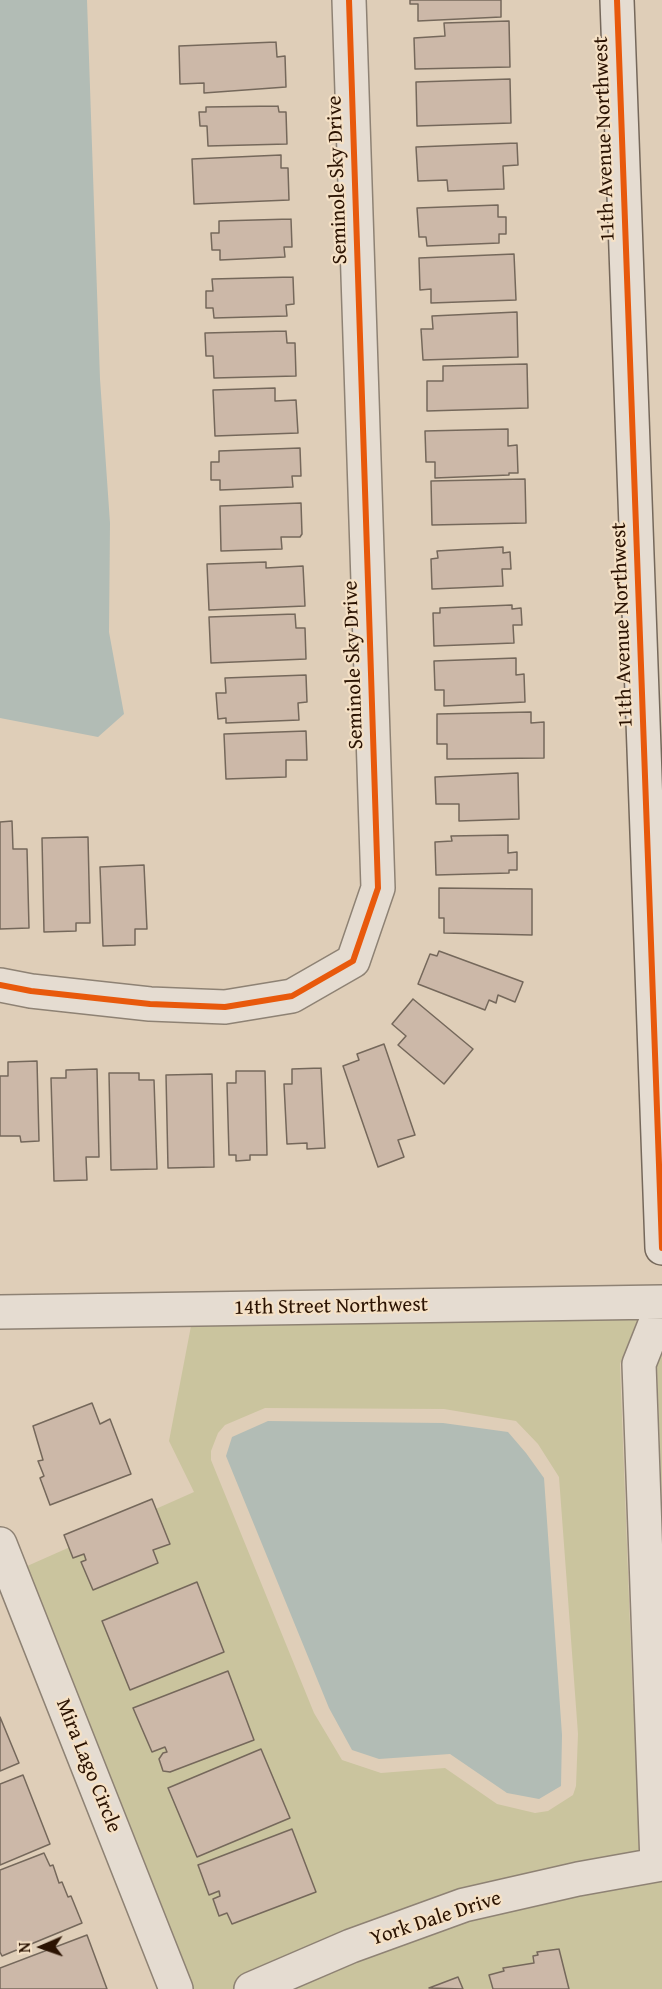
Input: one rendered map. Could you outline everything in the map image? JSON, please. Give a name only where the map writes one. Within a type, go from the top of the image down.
[{"type":"street","name":"Seminole Sky Drive","points":[[0,985],[31,992],[150,1004],[225,1007],[292,996],[353,961],[378,888],[349,0]]},
{"type":"street","name":"11th Avenue Northwest","points":[[617,0],[662,1248]]},
{"type":"street","name":"14th Street Northwest","points":[[0,1312],[662,1302]]},
{"type":"street","points":[[660,1864],[639,1364],[662,1306]]},
{"type":"street","name":"Mira Lago Circle","points":[[0,1544],[176,1989]]},
{"type":"street","name":"York Dale Drive","points":[[251,1989],[351,1946],[464,1905],[578,1879],[660,1864]]},
{"type":"shaded area","points":[[0,0],[87,0],[100,379],[110,523],[109,632],[124,714],[98,737],[0,718]]},
{"type":"shaded area","points":[[638,1318],[620,1364],[633,1704],[662,1704],[662,1989],[178,1989],[16,1571],[194,1492],[169,1441],[191,1326]],"holes":[[[265,1408],[444,1409],[516,1421],[538,1444],[559,1477],[578,1734],[576,1786],[573,1795],[548,1811],[535,1813],[497,1804],[445,1768],[381,1773],[342,1760],[314,1713],[211,1460],[211,1451],[218,1433],[225,1425]]]},
{"type":"shaded area","points":[[662,1354],[662,1502],[657,1366]]},
{"type":"shaded area","points":[[268,1421],[443,1423],[508,1432],[526,1453],[544,1478],[562,1735],[561,1786],[539,1799],[507,1793],[450,1754],[379,1759],[352,1750],[329,1708],[226,1456],[232,1437]]},
{"type":"building","points":[[410,0],[501,0],[501,17],[418,21],[418,4],[410,4]]},
{"type":"building","points":[[509,21],[510,67],[415,69],[414,38],[445,36],[444,23]]},
{"type":"building","points":[[276,42],[277,57],[285,56],[286,87],[204,93],[204,83],[180,84],[179,46]]},
{"type":"building","points":[[510,79],[511,123],[417,126],[416,82]]},
{"type":"building","points":[[278,106],[279,112],[286,112],[287,144],[208,146],[207,126],[200,126],[199,112],[206,112],[206,107]]},
{"type":"building","points":[[517,143],[518,165],[503,166],[504,189],[448,191],[447,180],[418,181],[416,147]]},
{"type":"building","points":[[281,155],[281,168],[288,168],[289,200],[194,204],[192,159]]},
{"type":"building","points":[[498,205],[498,217],[506,217],[506,234],[499,234],[499,243],[427,246],[426,237],[419,237],[417,208]]},
{"type":"building","points":[[291,219],[292,247],[284,247],[285,257],[220,260],[220,250],[212,250],[211,233],[219,233],[219,221]]},
{"type":"building","points":[[514,254],[516,300],[431,303],[431,289],[420,290],[419,258]]},
{"type":"building","points":[[293,277],[294,304],[286,305],[287,316],[214,318],[213,308],[206,308],[206,291],[213,291],[212,279]]},
{"type":"building","points":[[517,312],[518,357],[423,360],[421,329],[433,329],[432,316]]},
{"type":"building","points":[[286,331],[287,343],[295,343],[296,376],[214,378],[213,356],[206,356],[205,333]]},
{"type":"building","points":[[527,364],[528,408],[427,411],[427,381],[443,381],[443,366]]},
{"type":"building","points":[[275,388],[275,401],[296,400],[298,433],[215,436],[213,390]]},
{"type":"building","points":[[508,429],[508,446],[517,445],[518,473],[435,478],[435,462],[426,462],[425,431]]},
{"type":"building","points":[[300,448],[301,476],[292,476],[293,487],[220,490],[220,480],[211,480],[211,462],[219,462],[219,451]]},
{"type":"building","points":[[525,479],[526,523],[432,525],[431,481]]},
{"type":"building","points":[[301,503],[302,534],[300,537],[281,537],[282,549],[221,551],[220,506]]},
{"type":"building","points":[[503,547],[503,553],[510,552],[511,569],[502,569],[503,586],[432,589],[431,559],[438,558],[437,551]]},
{"type":"building","points":[[266,562],[266,568],[303,566],[305,606],[209,610],[207,564]]},
{"type":"building","points":[[512,605],[512,609],[521,608],[522,625],[513,625],[514,643],[434,646],[433,613],[440,613],[440,608]]},
{"type":"building","points":[[295,614],[296,628],[305,628],[306,659],[211,663],[209,617]]},
{"type":"building","points":[[516,658],[516,675],[524,674],[525,702],[444,706],[444,690],[435,690],[434,661]]},
{"type":"building","points":[[306,675],[307,702],[298,703],[299,720],[226,723],[226,718],[218,719],[216,693],[226,693],[225,678]]},
{"type":"building","points":[[531,712],[531,723],[544,722],[544,758],[447,759],[447,744],[437,744],[437,714]]},
{"type":"building","points":[[306,731],[307,760],[286,760],[286,777],[226,779],[224,734]]},
{"type":"building","points":[[518,773],[519,819],[459,821],[459,804],[436,804],[435,777]]},
{"type":"building","points":[[12,821],[13,849],[27,849],[29,928],[0,929],[0,822]]},
{"type":"building","points":[[508,835],[508,853],[517,852],[517,870],[509,870],[509,873],[436,875],[435,842],[452,841],[451,836]]},
{"type":"building","points":[[88,837],[90,923],[76,923],[76,931],[44,932],[42,838]]},
{"type":"building","points":[[144,865],[147,929],[135,929],[135,945],[103,946],[100,867]]},
{"type":"building","points":[[439,888],[532,889],[532,935],[444,933],[444,918],[439,918]]},
{"type":"building","points":[[439,951],[523,982],[515,1002],[498,995],[496,1003],[489,1000],[485,1010],[418,984],[430,954],[437,956]]},
{"type":"building","points":[[413,999],[473,1049],[444,1084],[398,1045],[406,1036],[392,1024]]},
{"type":"building","points":[[384,1044],[415,1135],[398,1140],[404,1157],[378,1167],[343,1066],[359,1060],[357,1054]]},
{"type":"building","points":[[37,1061],[39,1141],[21,1142],[20,1136],[0,1136],[0,1076],[8,1076],[8,1062]]},
{"type":"building","points":[[321,1068],[325,1148],[307,1149],[307,1143],[287,1144],[284,1084],[292,1084],[292,1069]]},
{"type":"building","points":[[97,1069],[99,1157],[86,1157],[87,1180],[54,1181],[51,1078],[66,1078],[66,1070]]},
{"type":"building","points":[[236,1071],[265,1071],[267,1155],[250,1155],[250,1160],[236,1161],[236,1155],[229,1155],[227,1083],[236,1083]]},
{"type":"building","points":[[109,1073],[139,1073],[139,1080],[154,1080],[157,1169],[111,1170]]},
{"type":"building","points":[[212,1074],[214,1167],[168,1168],[166,1075]]},
{"type":"building","points":[[92,1403],[100,1424],[110,1419],[131,1474],[50,1505],[40,1478],[44,1476],[38,1461],[43,1460],[33,1426]]},
{"type":"building","points":[[152,1499],[170,1544],[153,1550],[158,1563],[93,1590],[81,1562],[86,1560],[84,1554],[73,1558],[64,1535]]},
{"type":"building","points":[[197,1582],[224,1652],[130,1690],[102,1621]]},
{"type":"building","points":[[228,1671],[254,1740],[170,1772],[163,1771],[159,1759],[163,1753],[167,1752],[165,1747],[152,1752],[133,1708]]},
{"type":"building","points":[[0,1717],[19,1763],[0,1771]]},
{"type":"building","points":[[261,1749],[290,1818],[197,1857],[168,1788]]},
{"type":"building","points":[[23,1775],[50,1844],[0,1865],[0,1784]]},
{"type":"building","points":[[292,1829],[316,1892],[232,1924],[227,1913],[219,1916],[213,1899],[220,1896],[219,1891],[209,1895],[198,1865]]},
{"type":"building","points":[[44,1853],[50,1866],[53,1865],[59,1883],[62,1882],[68,1897],[71,1896],[82,1923],[2,1956],[0,1952],[0,1870]]},
{"type":"building","points":[[87,1935],[107,1989],[0,1989],[0,1968]]},
{"type":"building","points":[[559,1949],[569,1989],[493,1989],[489,1975],[504,1971],[503,1968],[534,1963],[533,1956],[538,1955],[537,1952]]},
{"type":"building","points":[[458,1977],[463,1989],[429,1988]]},
{"type":"cycle path","points":[[0,985],[31,991],[150,1004],[225,1007],[292,996],[353,961],[378,888],[349,0]]},
{"type":"cycle path","points":[[617,0],[662,1248]]}]
